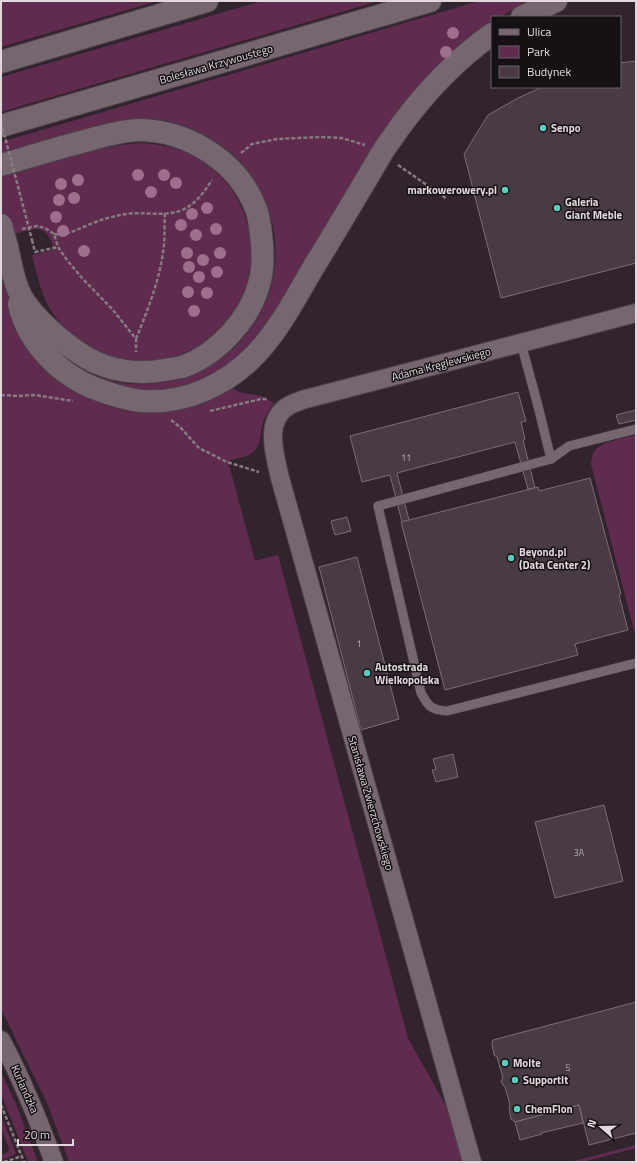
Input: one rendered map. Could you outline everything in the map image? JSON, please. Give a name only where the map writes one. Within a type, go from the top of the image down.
[{"type":"main road","points":[[1,62],[207,1]]},
{"type":"main road","name":"Bolesława Krzywoustego","points":[[1,126],[430,1]]},
{"type":"main road","points":[[524,16],[556,1]]},
{"type":"main road","points":[[1,225],[16,283],[19,305],[27,328],[56,365],[69,375],[88,386],[122,398],[159,402],[196,394],[218,384],[237,372],[256,354],[283,319],[384,150],[408,116],[441,76],[471,49],[491,35]]},
{"type":"main road","points":[[1,165],[105,135],[125,132],[142,130],[159,132],[182,138],[204,147],[233,172],[248,190],[256,210],[263,247],[259,285],[242,322],[226,339],[205,355],[182,366],[158,371],[118,371],[94,362],[74,351],[36,316],[23,299],[16,283]]},
{"type":"street","name":"Adama Kręglewskiego","points":[[273,444],[273,428],[282,411],[289,405],[302,400],[636,313]]},
{"type":"street","name":"Stanisława Zwierzchowskiego","points":[[273,444],[280,478],[472,1162]]},
{"type":"street","name":"Kurlandzka","points":[[1,1040],[11,1057],[34,1109],[54,1162]]},
{"type":"lane","points":[[521,343],[551,459]]},
{"type":"lane","points":[[636,429],[569,446],[551,459],[378,506],[421,693],[427,704],[437,710],[447,711],[636,663]]},
{"type":"path","points":[[1,122],[35,252],[58,247]]},
{"type":"path","points":[[136,339],[158,277],[164,245],[165,213]]},
{"type":"path","points":[[1,1105],[24,1162]]},
{"type":"path","points":[[4,1162],[22,1156]]},
{"type":"green space","points":[[1,1],[158,1],[1,47]]},
{"type":"green space","points":[[262,1],[379,1],[1,112],[1,77]]},
{"type":"green space","points":[[479,1],[531,1],[502,16],[491,16],[491,23],[455,49],[266,326],[239,357],[205,381],[165,392],[128,390],[89,374],[121,383],[131,384],[156,383],[179,379],[202,370],[222,358],[240,342],[254,323],[266,301],[273,277],[276,248],[272,220],[262,194],[247,171],[228,151],[205,135],[179,124],[151,119],[122,121],[103,125],[1,155],[1,142]]},
{"type":"green space","points":[[141,143],[177,149],[195,157],[212,168],[233,191],[238,200],[250,236],[250,270],[239,302],[220,329],[194,349],[162,360],[128,360],[92,348],[75,337],[60,323],[48,306],[42,292],[32,255],[56,249],[56,247],[53,247],[49,236],[42,230],[34,229],[1,237],[1,176],[88,151]]},
{"type":"green space","points":[[1,269],[13,310],[70,387],[90,399],[127,411],[161,412],[231,387],[239,392],[262,396],[274,403],[263,422],[258,447],[246,456],[228,461],[255,561],[278,555],[408,1038],[457,1126],[467,1162],[69,1162],[48,1105],[1,1009]]},
{"type":"green space","points":[[636,435],[636,638],[591,464],[594,452],[600,446]]},
{"type":"green space","points":[[1,1072],[16,1104],[38,1162],[28,1162],[1,1094]]},
{"type":"green space","points":[[1,1115],[16,1153],[13,1156],[1,1160],[1,1155],[8,1152],[9,1148],[1,1128]]},
{"type":"green space","points":[[636,1145],[636,1148],[583,1162],[570,1162]]},
{"type":"building","name":"Galeria Giant Meble","points":[[636,61],[636,263],[501,298],[464,154],[488,115],[518,98],[540,88],[621,88],[621,63]]},
{"type":"building","points":[[518,392],[526,421],[521,422],[525,439],[523,440],[535,488],[528,489],[515,442],[397,473],[409,520],[402,522],[390,475],[362,482],[350,436]]},
{"type":"building","points":[[636,410],[636,420],[619,424],[616,415]]},
{"type":"building","name":"Beyond.pl (Data Center 2)","points":[[590,478],[621,594],[619,595],[628,630],[575,644],[578,655],[445,690],[401,522],[538,487],[539,491]]},
{"type":"building","points":[[347,517],[351,531],[335,535],[331,521]]},
{"type":"building","name":"Autostrada Wielkopolska","points":[[357,557],[399,719],[361,730],[319,567]]},
{"type":"building","points":[[453,754],[458,777],[436,782],[432,770],[436,769],[433,759]]},
{"type":"building","points":[[604,805],[623,881],[555,898],[535,822]]},
{"type":"building","points":[[636,1002],[636,1133],[589,1145],[579,1105],[515,1122],[511,1119],[509,1108],[510,1105],[505,1087],[501,1081],[503,1078],[497,1057],[494,1055],[492,1044],[493,1040]]},
{"type":"building","points":[[579,1105],[583,1123],[541,1133],[542,1134],[520,1140],[515,1122]]},
{"type":"place","name":"Senpo","points":[[543,128]]},
{"type":"place","name":"markowerowery.pl","points":[[505,190]]},
{"type":"place","name":"Galeria Giant Meble","points":[[557,208]]},
{"type":"place","name":"Beyond.pl (Data Center 2)","points":[[511,558]]},
{"type":"place","name":"Autostrada Wielkopolska","points":[[367,673]]},
{"type":"place","name":"Molte","points":[[505,1063]]},
{"type":"place","name":"SupportIt","points":[[515,1080]]},
{"type":"place","name":"ChemFlon","points":[[517,1109]]}]
